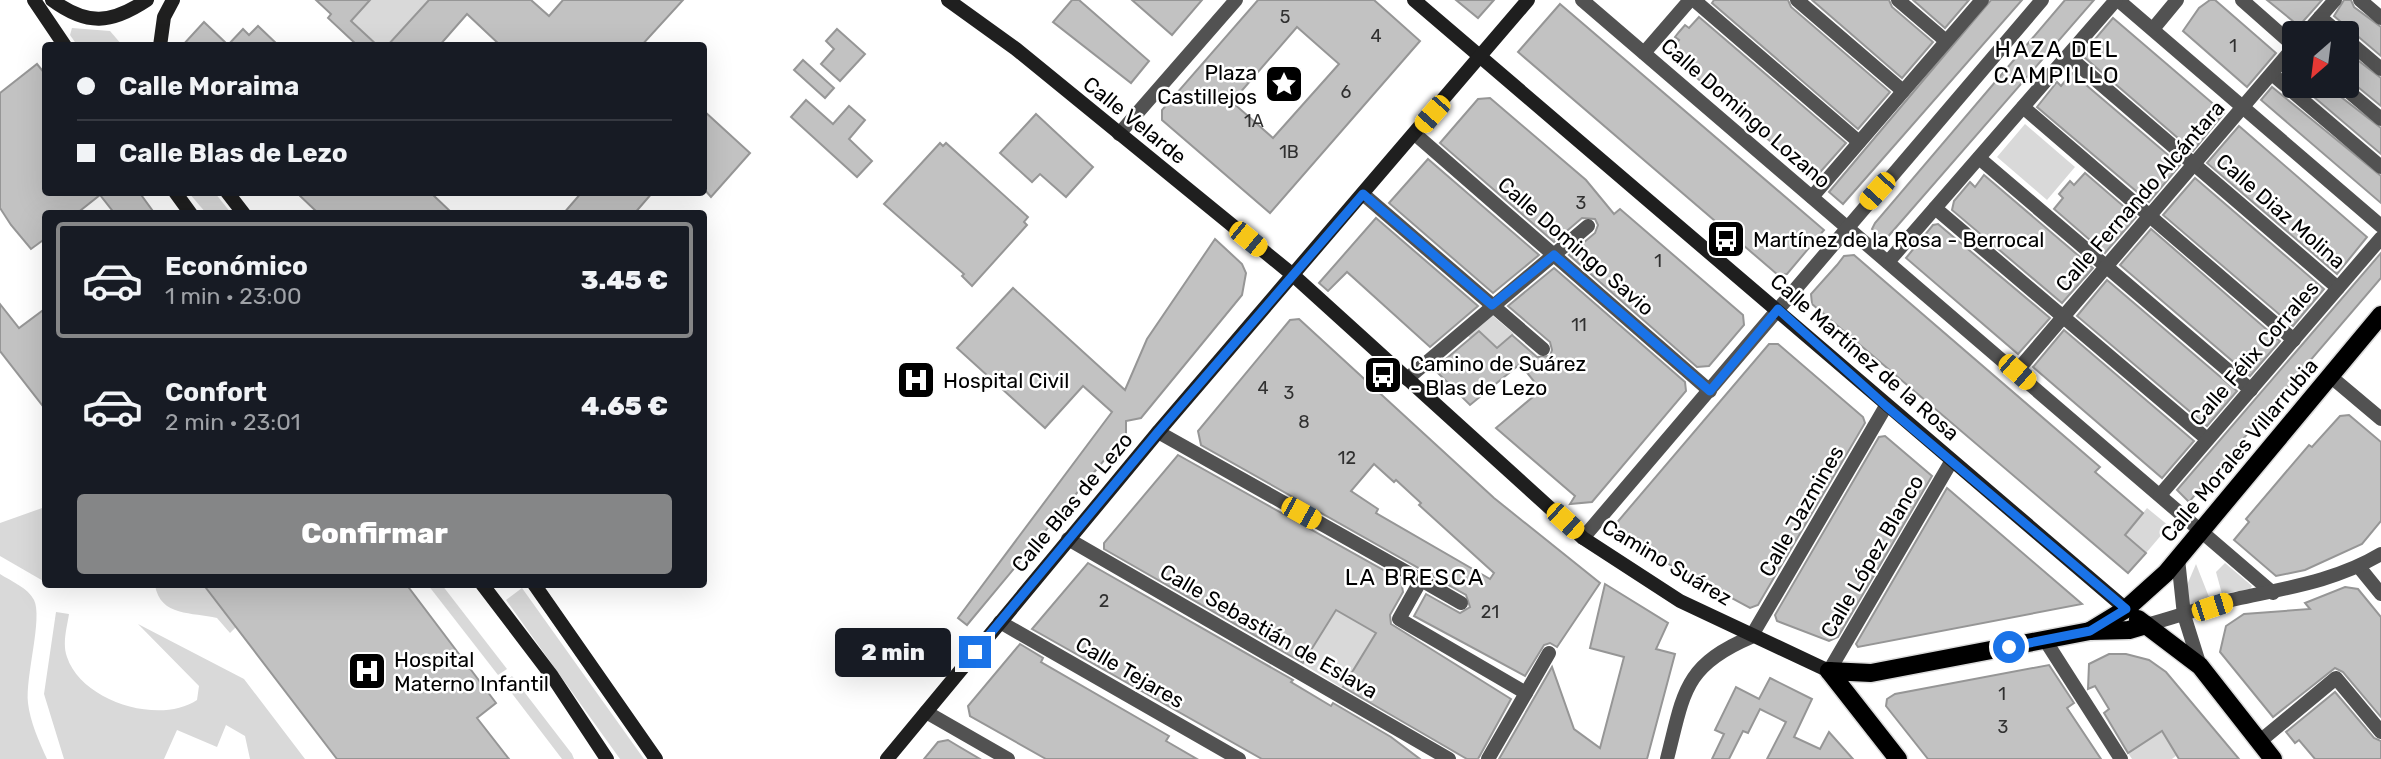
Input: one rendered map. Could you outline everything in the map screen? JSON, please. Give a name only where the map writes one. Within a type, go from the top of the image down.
[{"type":"main road","points":[[34,0],[62,42]]},
{"type":"main road","points":[[52,0],[70,14],[87,20],[115,17],[146,0]]},
{"type":"main road","points":[[161,42],[164,17],[173,0]]},
{"type":"main road","name":"Calle Velarde","points":[[948,0],[1016,50],[1293,275]]},
{"type":"main road","name":"Calle Martínez de la Rosa","points":[[1413,0],[1778,309],[1951,462],[2126,609],[2200,666],[2273,759]]},
{"type":"main road","name":"Calle Blas de Lezo","points":[[887,759],[1158,432],[1528,0]]},
{"type":"main road","name":"Camino Suárez","points":[[1293,275],[1583,538],[1680,601],[1829,671],[1898,759]]},
{"type":"main road","name":"Calle Morales Villarrubia","points":[[2090,631],[2126,609],[2178,559],[2381,315]]},
{"type":"main road","points":[[485,588],[552,676],[607,759]]},
{"type":"main road","points":[[537,588],[656,759]]},
{"type":"main road","points":[[1829,671],[1871,673],[2090,631],[2129,630],[2146,625]]},
{"type":"street","points":[[1119,134],[1236,0]]},
{"type":"street","name":"Calle Domingo Lozano","points":[[1582,0],[2273,593]]},
{"type":"street","points":[[1644,53],[1692,0],[1859,142]]},
{"type":"street","points":[[1797,0],[1903,91]]},
{"type":"street","points":[[1898,0],[1946,41]]},
{"type":"street","points":[[1812,197],[1982,0]]},
{"type":"street","points":[[1583,538],[1710,391],[1846,226],[2042,0]]},
{"type":"street","points":[[1888,262],[2117,0],[2381,226]]},
{"type":"street","points":[[2152,29],[2177,0]]},
{"type":"street","points":[[2242,0],[2282,36]]},
{"type":"street","points":[[2316,21],[2335,0]]},
{"type":"street","points":[[2360,0],[2381,18]]},
{"type":"street","points":[[2320,17],[2325,21]]},
{"type":"street","points":[[2359,50],[2381,69]]},
{"type":"street","name":"Calle Diaz Molina","points":[[2068,56],[2338,288]]},
{"type":"street","name":"Calle Fernando Alcántara","points":[[2017,372],[2282,62]]},
{"type":"street","points":[[2272,74],[2381,167]]},
{"type":"street","points":[[2356,98],[2381,119]]},
{"type":"street","points":[[2023,107],[2294,340]]},
{"type":"street","name":"Calle Domingo Savio","points":[[1415,134],[1710,391]]},
{"type":"street","points":[[1979,158],[2250,390]]},
{"type":"street","points":[[1363,194],[1543,349]]},
{"type":"street","points":[[1935,208],[2207,439]]},
{"type":"street","points":[[1407,379],[1588,226]]},
{"type":"street","name":"Calle Félix Corrales","points":[[2160,495],[2381,238]]},
{"type":"street","points":[[2330,376],[2381,419]]},
{"type":"street","name":"Calle Jazmines","points":[[1751,636],[1886,406]]},
{"type":"street","points":[[1158,432],[1461,603]]},
{"type":"street","name":"Calle López Blanco","points":[[1829,671],[1951,462]]},
{"type":"street","name":"Calle Sebastián de Eslava","points":[[1068,539],[1449,759]]},
{"type":"street","points":[[2146,625],[2273,593],[2359,567],[2381,554]]},
{"type":"street","points":[[2178,559],[2184,615],[2200,666]]},
{"type":"street","points":[[2359,567],[2381,594]]},
{"type":"street","points":[[1421,580],[1399,619],[1526,693]]},
{"type":"street","points":[[2200,666],[2196,626],[2204,609]]},
{"type":"street","name":"Calle Tejares","points":[[1000,622],[1239,759]]},
{"type":"street","points":[[1667,759],[1682,701],[1698,670],[1720,650],[1751,636]]},
{"type":"street","points":[[2045,640],[2121,759]]},
{"type":"street","points":[[1488,759],[1549,653]]},
{"type":"street","points":[[2259,742],[2336,678],[2381,732]]},
{"type":"street","points":[[926,712],[1008,759]]},
{"type":"shaded area","points":[[370,0],[429,0],[390,42],[375,42],[351,21]]},
{"type":"shaded area","points":[[72,28],[110,31],[119,42],[75,42],[70,35]]},
{"type":"shaded area","points":[[2025,124],[2075,167],[2047,200],[1997,157]]},
{"type":"shaded area","points":[[192,196],[217,196],[229,210],[203,210]]},
{"type":"shaded area","points":[[1492,315],[1514,334],[1497,348],[1481,332],[1473,341],[1468,336]]},
{"type":"shaded area","points":[[42,508],[42,580],[0,556],[0,523]]},
{"type":"shaded area","points":[[2147,508],[2169,526],[2146,553],[2125,535]]},
{"type":"shaded area","points":[[2225,563],[2252,586],[2250,589],[2222,594],[2216,572]]},
{"type":"shaded area","points":[[2196,564],[2209,597],[2192,606],[2189,605],[2187,585]]},
{"type":"shaded area","points":[[0,574],[19,585],[34,600],[36,620],[28,703],[47,759],[0,759]]},
{"type":"shaded area","points":[[156,588],[205,588],[236,627],[230,633],[217,618],[170,608],[158,595]]},
{"type":"shaded area","points":[[430,588],[444,588],[507,669],[498,675]]},
{"type":"shaded area","points":[[522,588],[644,759],[620,759],[506,600]]},
{"type":"shaded area","points":[[1336,610],[1376,633],[1342,688],[1303,664]]},
{"type":"shaded area","points":[[56,612],[69,614],[65,647],[75,673],[105,697],[124,705],[163,710],[181,707],[197,700],[199,686],[138,624],[244,679],[305,759],[250,759],[245,736],[226,725],[217,747],[177,730],[164,759],[64,759],[44,694]]},
{"type":"shaded area","points":[[512,676],[574,759],[562,759],[504,683]]},
{"type":"shaded area","points":[[2162,732],[2177,755],[2172,759],[2132,759],[2128,753]]},
{"type":"building","points":[[316,0],[370,0],[351,21],[374,42],[354,42],[328,18],[331,14]]},
{"type":"building","points":[[429,0],[531,0],[549,16],[563,0],[683,0],[645,42],[497,42],[467,14],[442,42],[391,42]]},
{"type":"building","points":[[1072,0],[1079,0],[1149,61],[1131,83],[1053,22]]},
{"type":"building","points":[[1132,0],[1202,0],[1172,35]]},
{"type":"building","points":[[1258,0],[1374,0],[1420,41],[1270,213],[1162,120],[1162,110]],"holes":[[[1297,27],[1339,64],[1273,138],[1232,102]]]},
{"type":"building","points":[[1456,0],[1494,0],[1478,18]]},
{"type":"building","points":[[1714,0],[1788,0],[1791,7],[1890,92],[1858,129],[1712,3]]},
{"type":"building","points":[[1812,0],[1889,0],[1892,7],[1933,42],[1902,78]]},
{"type":"building","points":[[1913,0],[1969,0],[1945,28]]},
{"type":"building","points":[[1991,0],[2022,0],[1843,204],[1829,192]]},
{"type":"building","points":[[2065,0],[2094,0],[1885,240],[1872,229],[1875,223]]},
{"type":"building","points":[[2210,0],[2215,0],[2276,53],[2247,87],[2183,31],[2199,8]]},
{"type":"building","points":[[2267,0],[2322,0],[2303,21],[2293,21]]},
{"type":"building","points":[[2344,0],[2351,0],[2354,7],[2381,27],[2381,56],[2359,37],[2359,21],[2340,21],[2334,16]]},
{"type":"building","points":[[1560,4],[1824,230],[1787,274],[1778,275],[1518,52]]},
{"type":"building","points":[[1699,17],[1846,143],[1814,179],[1668,53],[1679,40],[1675,37],[1685,25],[1689,28]]},
{"type":"building","points":[[2113,18],[2224,113],[2193,151],[2084,57],[2084,52]]},
{"type":"building","points":[[204,22],[225,42],[186,42]]},
{"type":"building","points":[[258,26],[275,42],[231,42],[243,29],[249,35]]},
{"type":"building","points":[[837,29],[865,54],[840,81],[821,64],[834,49],[826,41]]},
{"type":"building","points":[[803,60],[834,88],[825,98],[794,70]]},
{"type":"building","points":[[2359,61],[2381,78],[2381,106],[2359,88]]},
{"type":"building","points":[[37,64],[42,70],[42,196],[99,196],[81,210],[42,210],[42,241],[31,249],[0,208],[0,93]]},
{"type":"building","points":[[2072,73],[2180,165],[2149,202],[2037,107],[2057,82],[2061,86]]},
{"type":"building","points":[[2272,87],[2282,98],[2285,98],[2381,176],[2381,203],[2261,100]]},
{"type":"building","points":[[1490,98],[1586,180],[1614,214],[1620,209],[1743,315],[1744,325],[1709,366],[1697,367],[1569,255],[1595,233],[1598,225],[1595,219],[1582,218],[1554,242],[1440,143],[1478,99]]},
{"type":"building","points":[[2315,98],[2342,98],[2381,128],[2381,154]]},
{"type":"building","points":[[806,100],[833,124],[849,106],[865,120],[849,139],[872,161],[857,177],[791,117]]},
{"type":"building","points":[[707,114],[750,153],[711,197],[707,192]]},
{"type":"building","points":[[1036,114],[1093,167],[1066,197],[1040,174],[1032,182],[1000,153]]},
{"type":"building","points":[[2239,126],[2367,237],[2337,274],[2207,163]]},
{"type":"building","points":[[940,143],[943,146],[946,143],[1028,217],[1024,222],[1027,225],[972,286],[962,276],[964,274],[884,204]]},
{"type":"building","points":[[1428,159],[1539,255],[1493,293],[1389,203]]},
{"type":"building","points":[[2085,173],[2136,217],[2105,253],[2054,209],[2063,198],[2059,194],[2070,181],[2074,185]]},
{"type":"building","points":[[1984,175],[2093,268],[2062,303],[1952,210],[1954,201],[1970,182],[1975,187]]},
{"type":"building","points":[[2195,178],[2324,289],[2293,326],[2163,215]]},
{"type":"building","points":[[101,196],[142,196],[152,210],[112,210]]},
{"type":"building","points":[[300,196],[434,196],[449,210],[315,210]]},
{"type":"building","points":[[579,196],[650,196],[637,210],[566,210]]},
{"type":"building","points":[[1376,218],[1478,306],[1430,347],[1347,272],[1328,291],[1319,283]]},
{"type":"building","points":[[1938,224],[2050,318],[2018,354],[1906,258],[1933,225]]},
{"type":"building","points":[[2151,229],[2280,341],[2250,376],[2120,265]]},
{"type":"building","points":[[1215,239],[1242,264],[1246,273],[1242,295],[1141,418],[1126,421],[1126,434],[967,625],[958,618],[1112,412],[1083,386],[1045,428],[957,348],[1013,288],[1125,390],[1147,339]]},
{"type":"building","points":[[2381,253],[2381,278],[2189,502],[2177,490]]},
{"type":"building","points":[[1854,255],[2100,467],[2095,472],[2143,513],[2125,535],[2146,553],[2128,573],[1812,304],[1811,294],[1844,256]]},
{"type":"building","points":[[1554,268],[1685,382],[1686,391],[1592,502],[1570,504],[1575,496],[1496,428],[1541,390],[1520,364],[1470,405],[1434,369],[1479,331],[1497,348],[1512,335],[1537,357],[1550,356],[1550,342],[1508,306]]},
{"type":"building","points":[[2107,280],[2237,391],[2207,426],[2077,316]]},
{"type":"building","points":[[0,304],[19,328],[42,311],[42,405],[0,351]]},
{"type":"building","points":[[1299,319],[1494,498],[1600,583],[1557,647],[1550,643],[1544,645],[1525,676],[1414,616],[1426,594],[1460,613],[1470,607],[1466,595],[1201,445],[1198,431],[1290,320]],"holes":[[[1374,464],[1394,482],[1396,480],[1421,503],[1419,505],[1494,573],[1490,579],[1376,513],[1378,509],[1351,491]]]},
{"type":"building","points":[[2064,330],[2194,441],[2162,478],[2033,367]]},
{"type":"building","points":[[1769,344],[1778,344],[1863,417],[1865,423],[1758,605],[1750,608],[1661,560],[1614,526]]},
{"type":"building","points":[[2349,415],[2381,442],[2381,521],[2362,544],[2305,570],[2276,576],[2234,540],[2249,522],[2246,519],[2309,445],[2312,447],[2340,416]]},
{"type":"building","points":[[1885,436],[1932,476],[1838,637],[1829,641],[1777,621],[1775,615],[1879,437]]},
{"type":"building","points":[[1178,455],[1401,580],[1403,592],[1390,615],[1391,624],[1511,699],[1478,759],[1467,759],[1343,687],[1376,633],[1336,610],[1303,663],[1104,549],[1104,543]]},
{"type":"building","points":[[1947,488],[2082,604],[1858,647],[1856,644]]},
{"type":"building","points":[[1088,563],[1293,680],[1291,682],[1331,706],[1333,703],[1391,737],[1420,759],[1262,759],[1032,629]]},
{"type":"building","points":[[1605,584],[1668,623],[1656,649],[1675,654],[1647,759],[1499,759],[1552,667],[1574,729],[1600,748],[1624,657],[1590,648]]},
{"type":"building","points":[[2345,587],[2358,589],[2381,617],[2381,717],[2343,672],[2335,668],[2273,717],[2220,652],[2226,626],[2244,614],[2310,609],[2305,603]]},
{"type":"building","name":"Hospital Materno Infantil","points":[[206,588],[409,588],[496,703],[477,718],[509,759],[337,759]]},
{"type":"building","points":[[1020,644],[1043,658],[1041,662],[1169,736],[1166,741],[1197,759],[1046,759],[970,716],[968,706]]},
{"type":"building","points":[[2109,654],[2126,654],[2149,660],[2166,672],[2239,759],[2179,759],[2162,731],[2128,753],[2104,713],[2109,709],[2095,686],[2088,689],[2089,664]]},
{"type":"building","points":[[2049,665],[2074,703],[2067,708],[2101,759],[1928,759],[1886,706],[1887,699],[1895,694]]},
{"type":"building","points":[[1770,678],[1812,699],[1794,737],[1820,749],[1829,732],[1853,759],[1767,759],[1786,722],[1760,709],[1748,733],[1743,731],[1729,759],[1712,759],[1724,734],[1715,730],[1736,687],[1759,699]]},
{"type":"building","points":[[2335,692],[2374,738],[2381,741],[2381,759],[2315,759],[2299,740],[2295,743],[2286,732]]},
{"type":"building","points":[[948,740],[980,759],[924,759],[938,742]]},
{"type":"place","name":"Plaza Castillejos","points":[[1284,84]]},
{"type":"place","name":"Martínez de la Rosa - Berrocal","points":[[1726,239]]},
{"type":"place","name":"Camino de Suárez - Blas de Lezo","points":[[1383,375]]},
{"type":"place","name":"Hospital Civil","points":[[916,380]]},
{"type":"place","name":"Hospital Materno Infantil","points":[[367,671]]},
{"type":"district","name":"HAZA DEL CAMPILLO","points":[[2057,62]]},
{"type":"district","name":"LA BRESCA","points":[[1415,577]]},
{"type":"route","points":[[975,652],[1158,432],[1363,194],[1492,305],[1554,255],[1710,391],[1778,309],[1886,406],[2126,609],[2090,631],[2009,647]]}]
